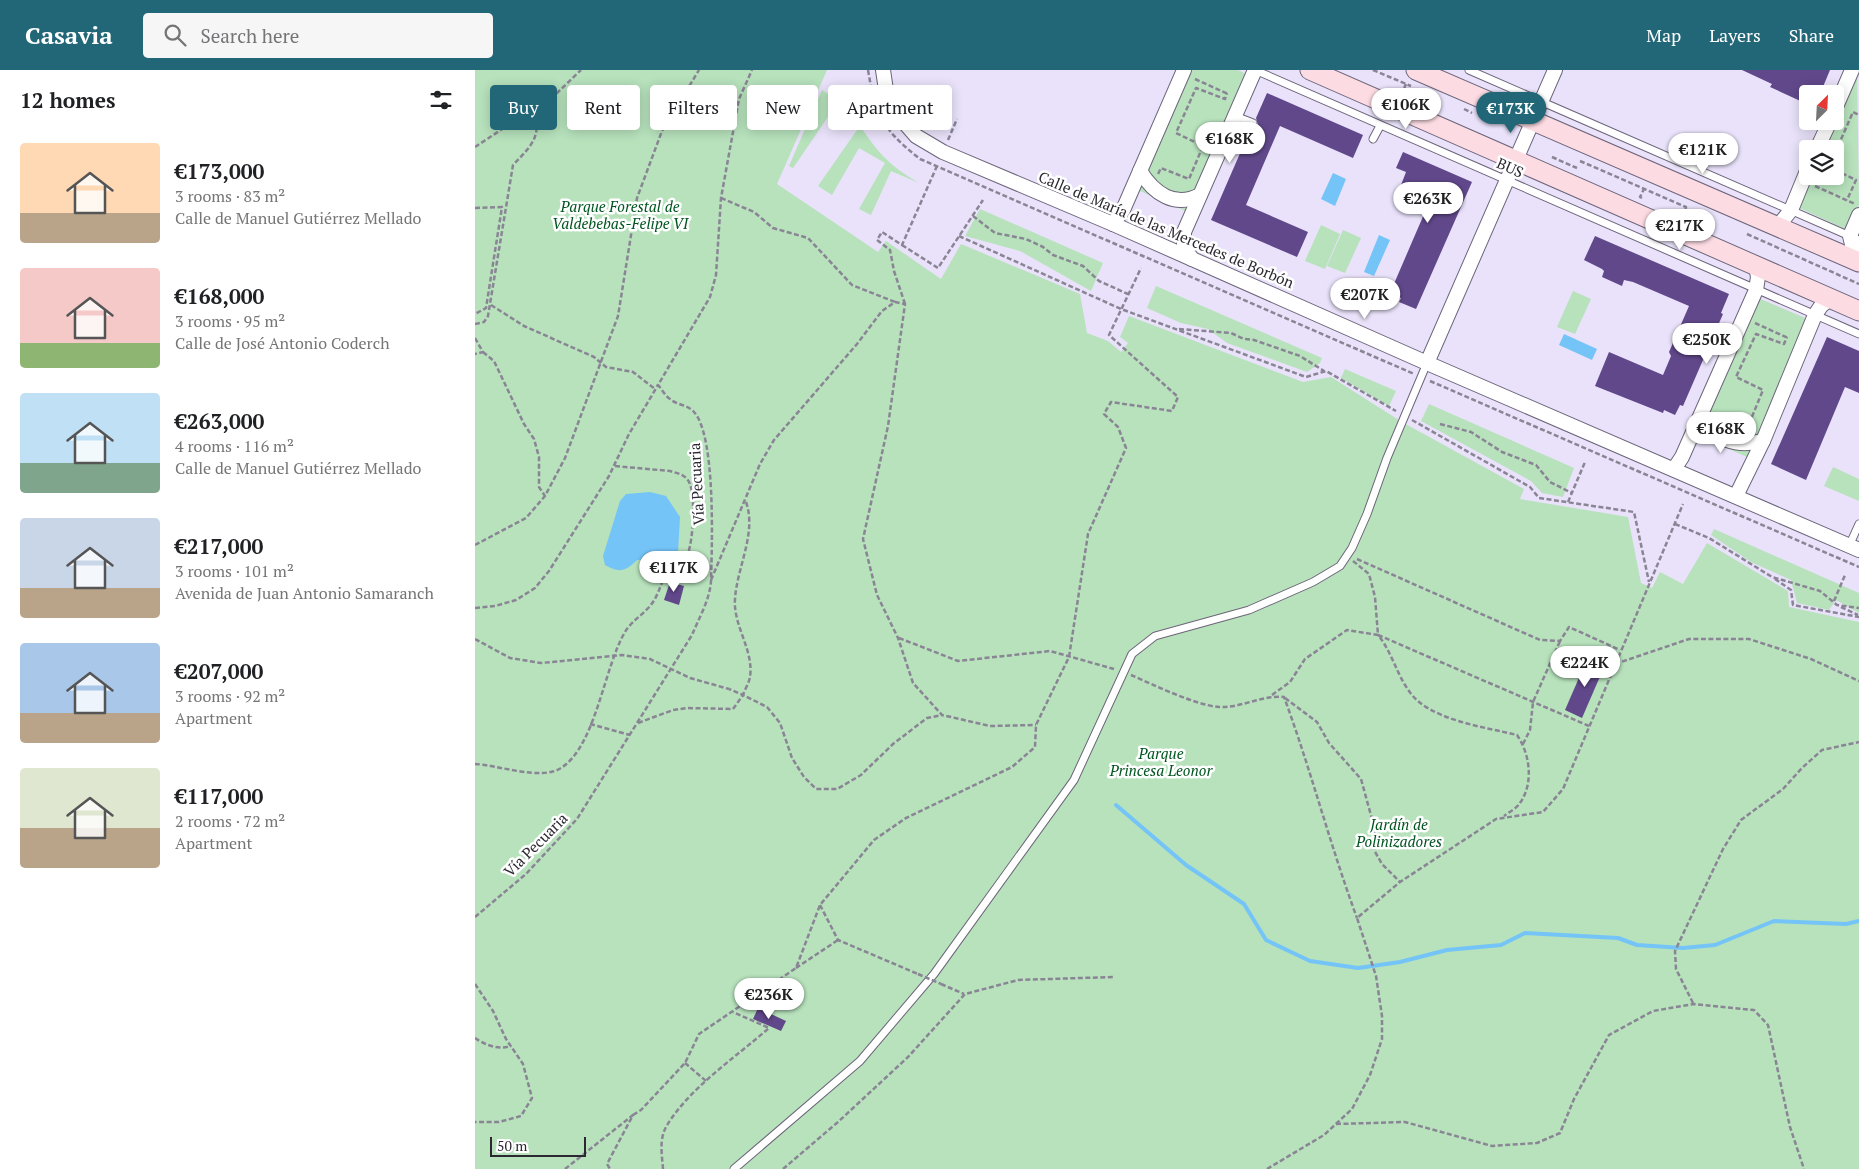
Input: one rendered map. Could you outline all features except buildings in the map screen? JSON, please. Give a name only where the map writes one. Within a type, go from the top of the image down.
[{"type":"street","name":"Calle de María de las Mercedes de Borbón","points":[[883,70],[887,96],[896,113],[916,136],[943,152],[1113,224],[1427,363],[1854,548]]},
{"type":"street","points":[[1192,259],[1184,248],[1183,240],[1200,195],[1255,70]]},
{"type":"street","points":[[1310,70],[1859,311]]},
{"type":"street","points":[[1415,70],[1778,226],[1857,262]]},
{"type":"street","points":[[1427,363],[1555,70]]},
{"type":"street","points":[[1844,88],[1852,70]]},
{"type":"street","points":[[1113,224],[1123,210],[1140,171],[1189,74]]},
{"type":"street","points":[[1140,171],[1152,187],[1167,197],[1180,201],[1189,201],[1200,195]]},
{"type":"street","points":[[1778,226],[1791,210],[1801,185]]},
{"type":"street","points":[[1857,262],[1854,238],[1859,215]]},
{"type":"street","points":[[1674,469],[1682,458],[1755,290],[1758,277],[1756,266]]},
{"type":"street","points":[[1736,496],[1763,441],[1815,315],[1821,306],[1831,298]]},
{"type":"street","points":[[1701,415],[1712,432],[1727,441],[1737,444],[1763,441]]},
{"type":"lane","name":"BUS","points":[[1255,70],[1506,182],[1815,315]]},
{"type":"lane","points":[[1469,70],[1854,238]]},
{"type":"lane","points":[[1235,116],[1253,123]]},
{"type":"lane","points":[[1373,139],[1380,126]]},
{"type":"lane","points":[[1815,315],[1859,334]]},
{"type":"lane","points":[[734,1169],[860,1061],[934,974],[1074,780],[1132,654],[1155,636],[1249,610],[1313,582],[1340,566],[1352,548],[1367,514],[1427,363]]},
{"type":"lane","points":[[1854,548],[1859,524]]},
{"type":"path","points":[[557,93],[581,70]]},
{"type":"path","points":[[475,545],[526,518],[545,496],[565,458],[622,301],[637,198],[662,131],[699,70]]},
{"type":"path","points":[[475,608],[495,606],[515,600],[535,588],[549,570],[614,466],[655,389],[710,297],[717,275],[721,198],[739,99],[752,70]]},
{"type":"path","points":[[1189,74],[1233,96]]},
{"type":"path","points":[[1152,187],[1161,168],[1189,179],[1203,146],[1176,133],[1196,88],[1225,99],[1227,93]]},
{"type":"path","points":[[1841,140],[1853,112],[1859,115]]},
{"type":"path","points":[[946,145],[957,119]]},
{"type":"path","points":[[475,147],[501,130]]},
{"type":"path","points":[[475,324],[484,322],[491,305],[513,165],[526,152],[538,130]]},
{"type":"path","points":[[1551,156],[1577,168]]},
{"type":"path","points":[[902,245],[939,160]]},
{"type":"path","points":[[1580,161],[1686,207],[1683,216]]},
{"type":"path","points":[[1844,174],[1856,180],[1847,200]]},
{"type":"path","points":[[1814,186],[1859,205]]},
{"type":"path","points":[[721,198],[753,212],[773,228],[808,238],[852,285],[905,304]]},
{"type":"path","points":[[942,715],[913,683],[898,638],[877,594],[863,539],[889,426],[905,304],[894,271],[891,250],[877,240],[882,232],[938,268],[983,200]]},
{"type":"path","points":[[475,208],[502,207],[486,308],[475,314]]},
{"type":"path","points":[[973,216],[995,233],[1026,239],[1043,247],[1053,255],[1083,266],[1099,281],[1128,294]]},
{"type":"path","points":[[1747,234],[1859,284]]},
{"type":"path","points":[[959,236],[1121,309],[1175,329],[1306,377],[1326,371]]},
{"type":"path","points":[[796,968],[820,905],[874,840],[906,818],[1012,768],[1035,747],[1036,725],[1069,657],[1087,534],[1126,448],[1118,426],[1104,414],[1111,402],[1172,411],[1179,397],[1109,335],[1141,268]]},
{"type":"path","points":[[711,582],[760,464],[773,440],[857,344],[883,311],[895,302]]},
{"type":"path","points":[[491,305],[524,326],[579,349],[613,369],[633,372],[655,389]]},
{"type":"path","points":[[1746,319],[1793,340]]},
{"type":"path","points":[[1175,329],[1231,333],[1300,356],[1530,487],[1539,498],[1634,512],[1649,583]]},
{"type":"path","points":[[1712,432],[1720,413],[1749,424],[1763,390],[1736,378],[1756,334],[1784,344],[1787,337]]},
{"type":"path","points":[[475,338],[483,352],[494,361],[524,424],[534,439],[539,457],[539,487],[545,496]]},
{"type":"path","points":[[475,354],[483,352]]},
{"type":"path","name":"Vía Pecuaria","points":[[475,917],[526,874],[577,819],[692,635],[706,602],[711,582],[709,459],[704,430],[694,412],[669,399],[658,385]]},
{"type":"path","points":[[1440,424],[1471,432],[1502,452],[1536,464],[1550,482],[1572,493]]},
{"type":"path","points":[[1568,502],[1585,462]]},
{"type":"path","points":[[475,764],[545,773],[560,769],[572,760],[590,724],[625,632],[653,602],[667,572],[682,562],[688,554],[692,537],[693,492],[689,480],[670,471],[653,471],[614,466]]},
{"type":"path","points":[[637,724],[680,709],[733,710],[743,695],[750,677],[748,653],[738,627],[735,599],[750,514],[745,501]]},
{"type":"path","points":[[1357,918],[1400,882],[1496,819],[1543,812],[1563,789],[1614,664],[1683,504]]},
{"type":"path","points":[[1675,524],[1709,538],[1791,590],[1793,605],[1859,616]]},
{"type":"path","points":[[1346,555],[1369,574],[1375,597],[1378,635],[1387,646],[1397,672],[1410,694],[1431,711],[1457,721],[1517,735],[1523,744],[1529,769],[1527,785],[1520,804],[1503,817]]},
{"type":"path","points":[[1346,555],[1540,640],[1560,641]]},
{"type":"path","points":[[1833,601],[1845,575]]},
{"type":"path","points":[[1772,577],[1820,591],[1837,605],[1859,616]]},
{"type":"path","points":[[1837,605],[1859,608]]},
{"type":"path","points":[[1523,744],[1530,730],[1533,702],[1560,641],[1569,627],[1620,650]]},
{"type":"path","points":[[898,638],[958,661],[1049,651],[1123,672],[1203,703],[1219,707],[1239,706],[1271,696],[1290,682],[1305,659],[1347,630],[1378,635],[1589,726]]},
{"type":"path","points":[[475,638],[510,658],[541,663],[622,655],[650,659],[690,678],[743,695],[767,707],[779,723],[792,758],[804,777],[816,789],[837,789],[861,776],[893,744],[927,718],[942,715],[990,726],[1036,725]]},
{"type":"path","points":[[1614,664],[1689,639],[1749,640],[1811,659],[1859,681]]},
{"type":"path","points":[[1271,696],[1284,697],[1317,722],[1329,743],[1361,779],[1375,830],[1374,850],[1382,864],[1400,882]]},
{"type":"path","points":[[1267,1169],[1324,1135],[1352,1109],[1370,1074],[1382,1039],[1376,976],[1339,870],[1307,760],[1284,697]]},
{"type":"path","points":[[590,724],[630,735]]},
{"type":"path","points":[[1694,1004],[1676,969],[1675,960],[1679,940],[1723,849],[1741,820],[1783,789],[1822,750],[1859,742]]},
{"type":"path","points":[[820,905],[838,940],[965,994]]},
{"type":"path","points":[[565,1169],[641,1110],[685,1063],[699,1034],[838,940]]},
{"type":"path","points":[[783,1169],[838,1122],[908,1056],[965,994],[1018,980],[1113,977]]},
{"type":"path","points":[[475,984],[493,1010],[511,1046],[523,1064],[533,1098],[521,1116],[499,1122],[475,1122]]},
{"type":"path","points":[[1336,1124],[1405,1122],[1492,1146],[1537,1143],[1561,1133],[1574,1100],[1609,1035],[1653,1011],[1694,1004],[1754,1010],[1768,1025],[1789,1127],[1804,1169]]},
{"type":"path","points":[[663,1169],[661,1146],[666,1128],[706,1082],[769,1028],[733,1012]]},
{"type":"path","points":[[475,1038],[483,1043],[503,1049],[511,1046]]},
{"type":"path","points":[[685,1063],[706,1082]]},
{"type":"path","points":[[610,1169],[607,1164],[633,1115]]},
{"type":"green space","name":"Parque Princesa Leonor","points":[[475,70],[827,70],[818,91],[818,85],[747,85],[747,130],[801,130],[777,184],[878,252],[886,241],[941,279],[961,244],[1080,294],[1087,333],[1108,341],[1121,352],[1128,343],[1120,337],[1129,316],[1303,382],[1331,377],[1402,422],[1524,489],[1520,499],[1628,517],[1641,583],[1652,588],[1660,572],[1683,584],[1707,543],[1788,591],[1789,607],[1859,622],[1859,1169],[475,1169]]},
{"type":"green space","points":[[1191,70],[1238,70],[1250,76],[1190,213],[1138,190]]},
{"type":"green space","points":[[1857,70],[1859,205],[1848,230],[1797,207],[1807,185],[1844,185],[1844,140],[1827,140],[1831,130],[1844,130],[1844,100]]},
{"type":"green space","points":[[822,90],[828,94],[828,117],[793,168],[789,166],[805,130],[818,130],[818,99]]},
{"type":"green space","points":[[857,130],[863,130],[889,162],[919,183],[891,171],[871,215],[859,209],[885,163],[859,148],[832,195],[818,186]]},
{"type":"green space","points":[[980,209],[1103,263],[1091,291],[1020,251],[965,236]]},
{"type":"green space","points":[[1321,225],[1340,234],[1325,269],[1305,261]]},
{"type":"green space","points":[[1343,230],[1361,238],[1345,273],[1327,266]]},
{"type":"green space","points":[[1156,286],[1322,358],[1320,363],[1307,372],[1227,343],[1208,329],[1181,323],[1147,308]]},
{"type":"green space","points":[[1573,291],[1591,299],[1575,334],[1557,327]]},
{"type":"green space","points":[[1758,298],[1810,320],[1749,458],[1698,435]]},
{"type":"green space","points":[[1345,369],[1396,391],[1389,406],[1341,378]]},
{"type":"green space","points":[[1429,404],[1574,468],[1563,497],[1542,493],[1531,481],[1421,421]]},
{"type":"green space","points":[[1833,467],[1859,479],[1859,501],[1824,486]]},
{"type":"green space","points":[[1714,529],[1859,593],[1859,613],[1836,600],[1829,610],[1797,603],[1791,580],[1751,562],[1711,535]]},
{"type":"water","points":[[1333,173],[1346,179],[1335,206],[1321,199]]},
{"type":"water","points":[[1379,235],[1390,240],[1374,276],[1364,272]]},
{"type":"water","points":[[1564,334],[1597,349],[1592,360],[1559,345]]},
{"type":"water","points":[[650,492],[666,496],[680,517],[678,553],[670,558],[637,560],[622,570],[605,565],[603,556],[620,501],[626,494]]},
{"type":"waterway","points":[[1116,805],[1186,865],[1244,904],[1266,940],[1310,961],[1358,968],[1400,962],[1447,950],[1501,945],[1525,933],[1618,938],[1637,945],[1683,948],[1715,945],[1774,921],[1846,924],[1859,921]]},
{"type":"park label","name":"Parque Forestal de Valdebebas-Felipe VI","points":[[620,216]]},
{"type":"park label","name":"Jardín de Polinizadores","points":[[1399,834]]}]
